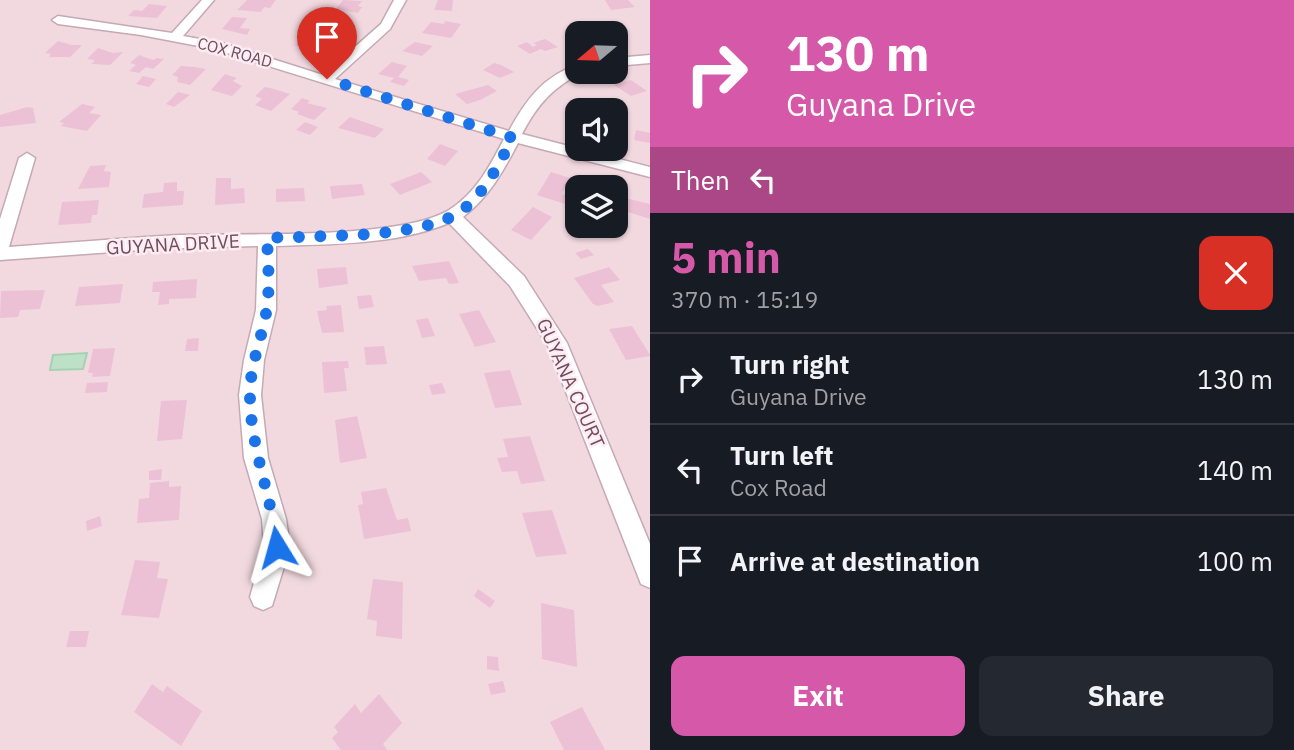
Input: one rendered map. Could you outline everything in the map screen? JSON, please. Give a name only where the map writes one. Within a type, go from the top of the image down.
[{"type":"street","points":[[175,37],[208,0]]},
{"type":"street","points":[[327,79],[386,26],[400,0]]},
{"type":"street","name":"COX ROAD","points":[[58,20],[175,37],[252,55],[513,138],[650,172]]},
{"type":"street","points":[[628,61],[650,59]]},
{"type":"street","name":"GUYANA DRIVE","points":[[0,254],[409,229],[452,216],[488,183],[542,90],[565,74]]},
{"type":"street","points":[[0,248],[27,158]]},
{"type":"street","name":"GUYANA COURT","points":[[452,216],[517,281],[557,343],[650,575]]},
{"type":"street","points":[[262,597],[277,547],[274,519],[256,458],[250,395],[254,359],[267,310],[267,238]]},
{"type":"shaded area","points":[[0,0],[650,0],[650,750],[0,750]]},
{"type":"shaded area","points":[[87,353],[83,369],[50,370],[53,355]]},
{"type":"building","points":[[247,0],[276,0],[270,8],[264,7],[261,12],[237,10]]},
{"type":"building","points":[[343,0],[362,1],[358,6],[362,7],[358,13],[336,9]]},
{"type":"building","points":[[438,0],[453,0],[452,11],[434,10]]},
{"type":"building","points":[[605,0],[628,0],[635,7],[611,10]]},
{"type":"building","points":[[149,4],[167,6],[157,18],[128,16],[134,10],[142,11]]},
{"type":"building","points":[[232,17],[247,18],[240,28],[250,29],[247,35],[222,29]]},
{"type":"building","points":[[333,17],[349,24],[334,33],[312,27]]},
{"type":"building","points":[[445,21],[461,24],[451,38],[422,33],[431,22],[444,24]]},
{"type":"building","points":[[309,35],[322,40],[312,51],[295,45]]},
{"type":"building","points":[[545,39],[558,47],[545,51],[541,49],[530,54],[517,46],[527,42],[533,47],[537,45],[533,43]]},
{"type":"building","points":[[58,41],[82,45],[70,57],[49,57],[51,54],[45,53]]},
{"type":"building","points":[[415,42],[433,46],[422,56],[402,51]]},
{"type":"building","points":[[98,48],[113,53],[123,52],[110,65],[91,64],[95,60],[87,59]]},
{"type":"building","points":[[139,55],[153,60],[164,59],[153,69],[146,67],[139,73],[129,71],[136,65],[130,63]]},
{"type":"building","points":[[392,62],[407,66],[398,77],[409,80],[404,86],[390,82],[394,78],[378,74]]},
{"type":"building","points":[[494,63],[514,72],[500,78],[483,70]]},
{"type":"building","points":[[181,66],[206,69],[190,85],[177,82],[178,77],[172,75]]},
{"type":"building","points":[[225,74],[237,78],[233,81],[242,86],[232,96],[211,90]]},
{"type":"building","points":[[143,76],[156,79],[149,87],[136,84]]},
{"type":"building","points":[[631,80],[647,91],[631,96],[614,85],[628,84]]},
{"type":"building","points":[[488,85],[497,91],[467,104],[455,94]]},
{"type":"building","points":[[265,87],[290,94],[271,111],[255,105],[262,99],[255,96]]},
{"type":"building","points":[[178,92],[190,95],[174,107],[166,104]]},
{"type":"building","points":[[302,98],[310,101],[307,103],[327,108],[314,120],[297,114],[299,112],[291,109]]},
{"type":"building","points":[[82,104],[95,107],[89,113],[101,115],[87,131],[61,126],[64,123],[59,122]]},
{"type":"building","points":[[27,107],[33,108],[36,123],[0,127],[0,115]]},
{"type":"building","points":[[350,117],[384,129],[375,138],[338,128]]},
{"type":"building","points":[[305,122],[318,127],[310,135],[296,130]]},
{"type":"building","points":[[636,130],[650,133],[650,143],[634,140]]},
{"type":"building","points":[[440,144],[458,151],[445,166],[427,159]]},
{"type":"building","points":[[106,165],[104,171],[111,172],[109,187],[78,189],[90,166]]},
{"type":"building","points":[[421,172],[432,182],[400,195],[390,184]]},
{"type":"building","points":[[551,172],[565,176],[562,194],[565,195],[565,204],[537,195]]},
{"type":"building","points":[[216,178],[231,178],[231,189],[244,188],[245,203],[215,205]]},
{"type":"building","points":[[177,182],[177,191],[184,191],[183,205],[142,208],[144,194],[163,192],[164,183]]},
{"type":"building","points":[[362,184],[365,195],[332,199],[330,186]]},
{"type":"building","points":[[304,188],[305,201],[276,202],[276,189]]},
{"type":"building","points":[[628,199],[650,204],[650,219],[628,212]]},
{"type":"building","points":[[99,200],[97,215],[92,215],[91,223],[58,225],[62,202]]},
{"type":"building","points":[[533,207],[552,217],[531,240],[511,230]]},
{"type":"building","points":[[588,249],[594,255],[581,259],[575,253]]},
{"type":"building","points":[[449,261],[459,283],[449,284],[446,278],[419,281],[412,266]]},
{"type":"building","points":[[346,267],[348,284],[319,288],[317,269]]},
{"type":"building","points":[[609,267],[620,280],[601,285],[614,302],[598,306],[593,304],[574,278]]},
{"type":"building","points":[[197,279],[196,298],[169,299],[169,304],[158,305],[160,292],[152,292],[153,282]]},
{"type":"building","points":[[123,284],[120,303],[75,306],[79,287]]},
{"type":"building","points":[[45,290],[40,309],[20,310],[18,317],[0,318],[1,291]]},
{"type":"building","points":[[371,295],[374,307],[359,309],[357,296]]},
{"type":"building","points":[[341,305],[344,332],[322,333],[317,311],[327,310],[326,306]]},
{"type":"building","points":[[479,310],[496,342],[475,347],[459,314]]},
{"type":"building","points":[[428,318],[435,336],[422,338],[416,320]]},
{"type":"building","points":[[632,326],[650,356],[626,360],[609,329]]},
{"type":"building","points":[[199,338],[198,351],[185,351],[187,339]]},
{"type":"building","points":[[384,346],[387,364],[366,365],[364,347]]},
{"type":"building","points":[[115,348],[110,376],[92,377],[93,373],[88,373],[93,349]]},
{"type":"building","points":[[348,361],[349,368],[344,368],[347,391],[324,393],[322,362]]},
{"type":"building","points":[[510,370],[522,405],[495,408],[484,373]]},
{"type":"building","points":[[108,382],[107,392],[85,393],[87,383]]},
{"type":"building","points":[[442,383],[446,393],[432,395],[429,385]]},
{"type":"building","points":[[187,400],[182,439],[157,441],[161,401]]},
{"type":"building","points":[[357,416],[367,458],[340,463],[335,420]]},
{"type":"building","points":[[530,436],[545,481],[521,484],[517,471],[502,472],[497,458],[508,457],[503,439]]},
{"type":"building","points":[[162,469],[161,480],[149,480],[149,471]]},
{"type":"building","points":[[169,481],[169,487],[181,486],[179,520],[137,523],[139,499],[149,498],[150,483]]},
{"type":"building","points":[[386,488],[397,520],[408,518],[411,531],[364,539],[358,505],[363,504],[361,492]]},
{"type":"building","points":[[552,510],[567,554],[536,557],[522,513]]},
{"type":"building","points":[[100,516],[102,526],[87,531],[86,521]]},
{"type":"building","points":[[135,560],[160,562],[157,578],[168,579],[159,618],[121,615]]},
{"type":"building","points":[[373,579],[403,582],[402,639],[376,636],[377,621],[367,619]]},
{"type":"building","points":[[478,589],[495,601],[490,608],[474,596]]},
{"type":"building","points":[[541,603],[574,610],[577,667],[542,659]]},
{"type":"building","points":[[70,631],[89,631],[86,647],[66,647]]},
{"type":"building","points":[[487,656],[498,657],[499,671],[487,669]]},
{"type":"building","points":[[503,681],[506,692],[491,695],[488,684]]},
{"type":"building","points":[[152,684],[163,692],[167,686],[202,711],[181,746],[134,712]]},
{"type":"building","points":[[379,694],[402,723],[383,744],[387,750],[341,750],[332,738],[338,732],[334,727],[355,704],[361,713]]},
{"type":"building","points":[[582,707],[605,750],[564,750],[550,722]]},
{"type":"route","points":[[277,547],[274,519],[256,458],[250,395],[254,359],[267,310],[267,238],[367,233],[409,229],[439,222],[464,209],[476,197],[495,172],[513,138],[327,79]]}]
